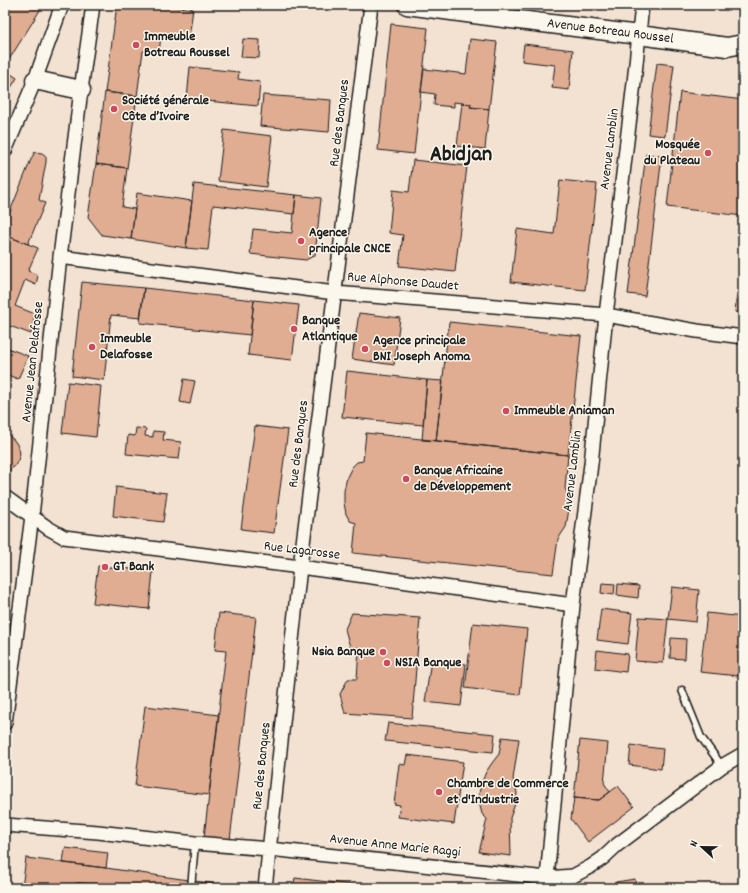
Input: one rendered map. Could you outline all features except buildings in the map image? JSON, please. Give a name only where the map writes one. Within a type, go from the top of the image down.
[{"type":"street","points":[[5,151],[35,80],[62,5]]},
{"type":"street","name":"Avenue Jean Delafosse","points":[[5,715],[10,639],[32,516],[60,257],[93,5]]},
{"type":"street","name":"Rue des Banques","points":[[265,888],[300,567],[371,5]]},
{"type":"street","name":"Avenue Botreau Roussel","points":[[407,5],[738,48]]},
{"type":"street","name":"Avenue Lamblin","points":[[547,883],[573,605],[592,456],[606,315],[642,5]]},
{"type":"street","points":[[35,80],[81,90]]},
{"type":"street","name":"Rue Alphonse Daudet","points":[[60,257],[335,293],[606,315],[697,331],[743,337]]},
{"type":"street","name":"Rue Lagarosse","points":[[5,496],[48,528],[64,537],[300,567],[573,605]]},
{"type":"street","name":"Avenue Anne Marie Raggi","points":[[5,825],[98,832],[195,843],[269,849],[547,883],[573,876],[590,867],[603,858],[618,844],[722,766],[742,757]]},
{"type":"lane","points":[[682,690],[701,737],[722,766]]},
{"type":"lane","points":[[191,888],[195,843]]},
{"type":"lane","points":[[75,888],[99,888]]},
{"type":"shaded area","points":[[5,5],[743,5],[743,888],[5,888],[5,868],[12,810],[13,697],[5,694]]},
{"type":"place","name":"Immeuble Botreau Roussel","points":[[136,45]]},
{"type":"place","name":"Société générale Côte d’Ivoire","points":[[114,109]]},
{"type":"place","name":"Mosquée du Plateau","points":[[708,153]]},
{"type":"place","name":"Agence principale CNCE","points":[[301,241]]},
{"type":"place","name":"Banque Atlantique","points":[[294,329]]},
{"type":"place","name":"Immeuble Delafosse","points":[[92,347]]},
{"type":"place","name":"Agence principale BNI Joseph Anoma","points":[[365,349]]},
{"type":"place","name":"Immeuble Aniaman","points":[[506,411]]},
{"type":"place","name":"Banque Africaine de Développement","points":[[406,479]]},
{"type":"place","name":"GT Bank","points":[[105,567]]},
{"type":"place","name":"Nsia Banque","points":[[383,652]]},
{"type":"place","name":"NSIA Banque","points":[[387,663]]},
{"type":"place","name":"Chambre de Commerce et d'Industrie","points":[[439,792]]},
{"type":"district","name":"Abidjan","points":[[461,155]]}]
